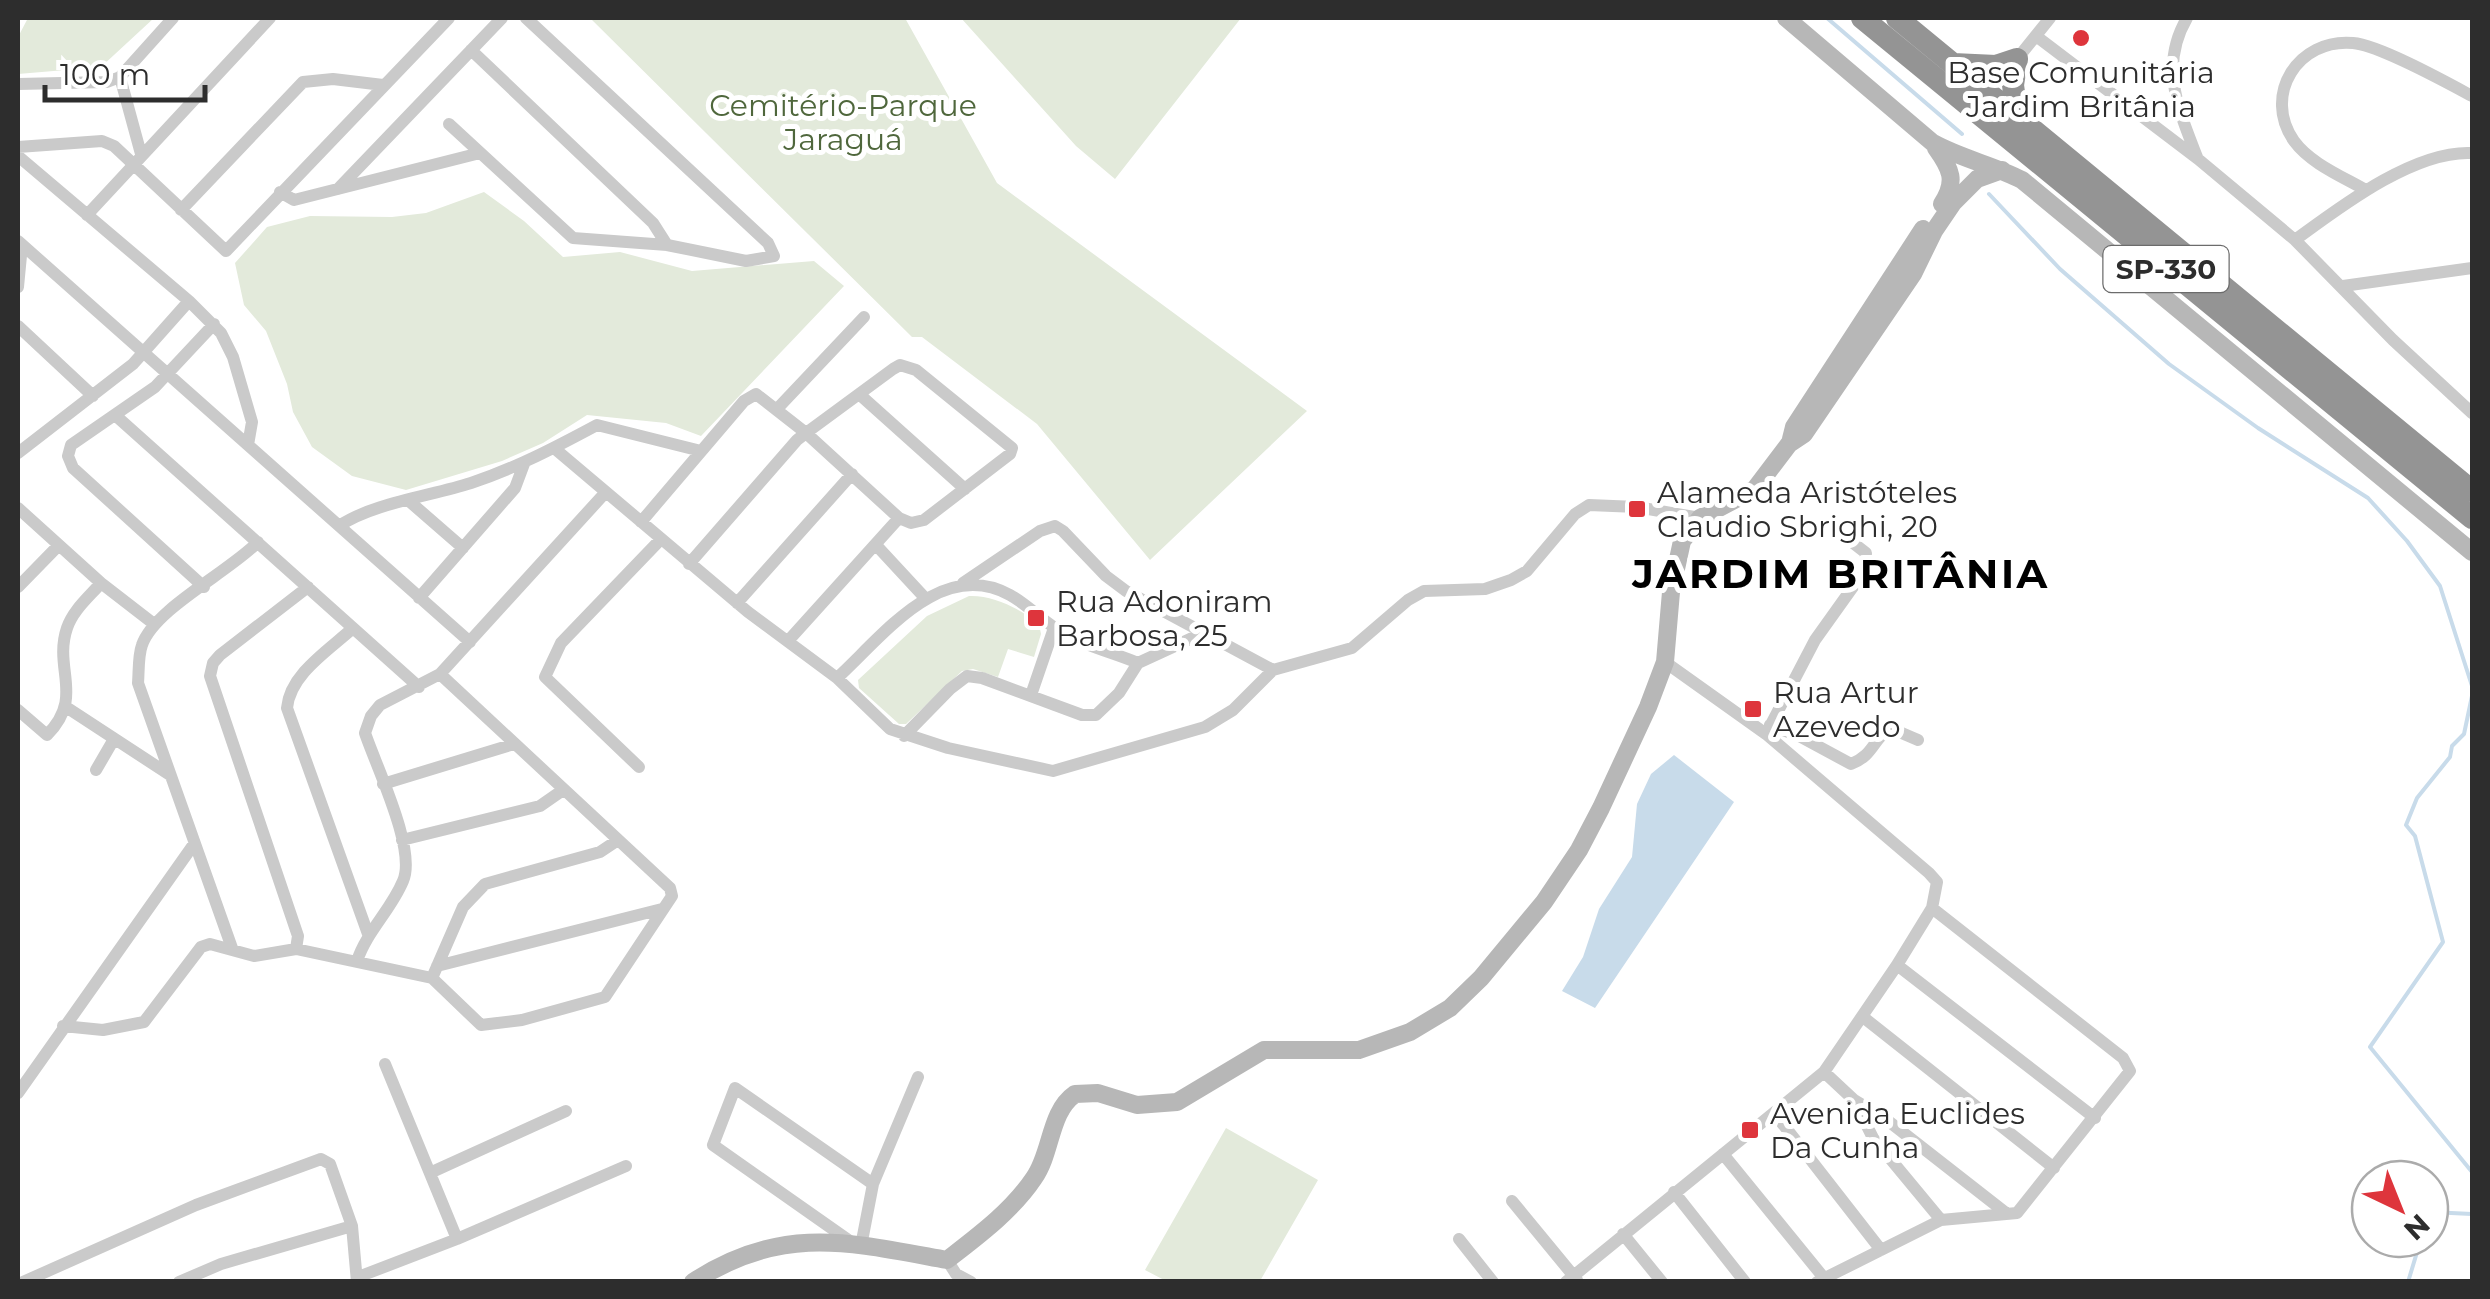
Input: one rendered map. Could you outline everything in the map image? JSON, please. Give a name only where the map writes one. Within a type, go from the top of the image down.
[{"type":"highway","name":"SP-330","points":[[1862,18],[2472,518]]},
{"type":"highway","name":"SP-330","points":[[1897,18],[2472,491]]},
{"type":"highway","points":[[1953,64],[1996,66],[2017,59],[2013,85],[2017,116]]},
{"type":"main road","points":[[1786,18],[1932,143],[1957,156],[2002,170],[2040,194],[2472,552]]},
{"type":"main road","points":[[1789,444],[1794,427],[1950,190],[1950,168],[1932,143]]},
{"type":"main road","points":[[693,1282],[729,1259],[778,1244],[859,1246],[948,1260],[998,1219],[1026,1189],[1043,1164],[1062,1107],[1075,1094],[1098,1092],[1137,1105],[1177,1102],[1264,1050],[1359,1050],[1410,1032],[1450,1008],[1481,978],[1544,902],[1579,850],[1634,740],[1665,662],[1676,558],[1682,541],[1700,518],[1755,489],[1789,444],[1804,434],[1913,274],[1953,203],[1977,179],[2002,170]]},
{"type":"street","points":[[18,84],[107,82],[120,76],[173,18]]},
{"type":"street","points":[[87,215],[270,18]]},
{"type":"street","points":[[18,147],[102,141],[138,158],[182,210],[226,251],[449,18]]},
{"type":"street","points":[[338,189],[502,18]]},
{"type":"street","points":[[449,124],[573,238],[667,245],[746,261],[774,256],[768,243],[526,18]]},
{"type":"street","points":[[2017,59],[2050,18]]},
{"type":"street","points":[[2188,18],[2177,35],[2171,65],[2198,159]]},
{"type":"street","points":[[2036,36],[2198,159],[2295,240],[2472,414]]},
{"type":"street","points":[[2364,189],[2311,157],[2288,132],[2280,100],[2282,84],[2292,68],[2332,42],[2357,43],[2472,96]]},
{"type":"street","points":[[471,50],[654,223],[667,245]]},
{"type":"street","points":[[120,76],[138,158]]},
{"type":"street","points":[[182,210],[302,82],[333,79],[383,86]]},
{"type":"street","points":[[280,192],[294,200],[480,152]]},
{"type":"street","points":[[2295,240],[2364,189],[2450,153],[2472,153]]},
{"type":"street","points":[[18,156],[214,324],[233,357],[252,422],[248,445]]},
{"type":"street","points":[[18,287],[20,243]]},
{"type":"street","points":[[20,243],[470,642]]},
{"type":"street","points":[[2343,286],[2472,268]]},
{"type":"street","points":[[18,453],[143,352],[188,301]]},
{"type":"street","points":[[777,409],[864,318]]},
{"type":"street","points":[[204,586],[72,468],[68,456],[71,444],[168,374],[214,324]]},
{"type":"street","points":[[18,326],[93,396]]},
{"type":"street","points":[[641,522],[744,401],[756,394],[806,433],[899,518],[911,523],[920,522],[1012,452],[1012,447],[905,364],[892,369],[806,433],[689,564]]},
{"type":"street","points":[[859,394],[965,488]]},
{"type":"street","points":[[114,415],[419,687]]},
{"type":"street","points":[[339,526],[360,514],[524,464],[598,425],[701,451]]},
{"type":"street","points":[[554,448],[737,604],[837,678],[890,729],[1020,766],[1053,771],[1205,727],[1232,710],[1273,670],[1352,648],[1424,590],[1467,592],[1511,580],[1527,571],[1575,514],[1589,505],[1621,505],[1700,518]]},
{"type":"street","points":[[420,598],[516,488],[524,464]]},
{"type":"street","points":[[737,604],[852,474]]},
{"type":"street","points":[[357,962],[368,934],[403,881],[406,864],[402,840],[365,733],[368,721],[385,701],[440,674],[605,492]]},
{"type":"street","points":[[409,501],[463,548]]},
{"type":"street","points":[[18,508],[100,582],[154,624]]},
{"type":"street","points":[[788,641],[899,518]]},
{"type":"street","points":[[837,678],[926,599],[963,583],[1040,531],[1055,526],[1116,585],[1273,670]]},
{"type":"street","points":[[1768,730],[1815,640],[1866,570],[1866,553],[1843,535]]},
{"type":"street","points":[[639,767],[544,677],[561,643],[661,539]]},
{"type":"street","points":[[232,948],[138,683],[140,649],[154,624],[239,561],[258,542]]},
{"type":"street","points":[[18,587],[59,545]]},
{"type":"street","points":[[876,545],[926,599]]},
{"type":"street","points":[[18,710],[47,735],[61,719],[66,707],[66,631],[74,614],[100,582]]},
{"type":"street","points":[[963,583],[992,587],[1012,596],[1080,642],[1138,663]]},
{"type":"street","points":[[296,949],[298,936],[210,676],[220,655],[308,587]]},
{"type":"street","points":[[353,628],[298,679],[287,708],[368,934]]},
{"type":"street","points":[[1031,695],[1054,628]]},
{"type":"street","points":[[904,736],[950,688],[967,676],[1082,715],[1096,715],[1112,702],[1138,663],[1202,634]]},
{"type":"street","points":[[1512,1201],[1573,1280],[1674,1192],[1824,1072],[1932,908],[1937,882],[1929,873],[1768,730],[1665,662]]},
{"type":"street","points":[[434,972],[480,1026],[522,1020],[605,997],[672,896],[670,888],[440,674]]},
{"type":"street","points":[[66,707],[170,775]]},
{"type":"street","points":[[1768,730],[1802,737],[1852,764],[1866,758],[1882,733],[1890,728],[1918,740]]},
{"type":"street","points":[[96,770],[114,739]]},
{"type":"street","points":[[383,784],[514,744]]},
{"type":"street","points":[[402,840],[540,806],[563,790]]},
{"type":"street","points":[[434,972],[463,907],[485,884],[600,852],[618,840]]},
{"type":"street","points":[[18,1094],[194,844]]},
{"type":"street","points":[[1722,1154],[1820,1280],[1941,1220],[2020,1211],[2130,1071],[2126,1062],[1932,908]]},
{"type":"street","points":[[63,1026],[103,1030],[144,1022],[201,947],[210,944],[254,956],[296,949],[434,972],[662,909]]},
{"type":"street","points":[[1898,965],[2095,1118]]},
{"type":"street","points":[[1863,1017],[2054,1168]]},
{"type":"street","points":[[385,1064],[457,1239]]},
{"type":"street","points":[[1824,1072],[1854,1100],[1887,1120],[2006,1213]]},
{"type":"street","points":[[873,1184],[735,1088],[714,1145],[859,1246],[873,1184],[918,1077]]},
{"type":"street","points":[[1854,1100],[1873,1138],[1941,1220]]},
{"type":"street","points":[[432,1172],[566,1111]]},
{"type":"street","points":[[1775,1114],[1882,1250]]},
{"type":"street","points":[[23,1282],[196,1205],[321,1159],[330,1164],[352,1226],[357,1279],[626,1166]]},
{"type":"street","points":[[1674,1192],[1746,1282]]},
{"type":"street","points":[[179,1282],[238,1259],[352,1226]]},
{"type":"street","points":[[1624,1234],[1662,1282]]},
{"type":"street","points":[[1458,1239],[1492,1282]]},
{"type":"street","points":[[948,1260],[956,1274],[970,1282]]},
{"type":"green space","points":[[28,18],[154,18],[101,67],[18,74],[18,37]]},
{"type":"green space","name":"Cemitério-Parque Jaraguá","points":[[590,18],[905,18],[997,183],[1307,411],[1150,560],[1037,424],[922,337],[912,337]]},
{"type":"green space","points":[[961,18],[1241,18],[1115,179],[1076,146]]},
{"type":"green space","points":[[484,192],[524,221],[563,257],[620,252],[692,271],[814,261],[844,286],[701,436],[666,423],[587,415],[543,443],[502,461],[406,490],[352,476],[312,447],[293,412],[287,384],[266,331],[244,305],[235,263],[267,227],[310,216],[392,217],[426,213]]},
{"type":"green space","points":[[969,596],[1006,604],[1039,624],[1041,634],[1034,657],[1008,649],[998,677],[973,669],[962,671],[906,724],[899,724],[859,688],[858,680],[927,616]]},
{"type":"green space","points":[[1226,1128],[1318,1180],[1260,1281],[1166,1281],[1145,1270]]},
{"type":"water","points":[[1674,755],[1734,802],[1595,1008],[1562,991],[1583,957],[1599,909],[1632,857],[1637,804],[1651,774]]},
{"type":"waterway","points":[[1827,18],[1962,134]]},
{"type":"waterway","points":[[1989,194],[2060,269],[2169,364],[2258,428],[2368,498],[2440,586],[2472,686]]},
{"type":"waterway","points":[[2472,696],[2464,734],[2417,798],[2406,825],[2415,836],[2443,942],[2370,1047],[2472,1172]]},
{"type":"waterway","points":[[2450,1213],[2472,1214]]},
{"type":"waterway","points":[[2408,1282],[2415,1259]]},
{"type":"place","name":"Base Comunitária Jardim Britânia","points":[[2081,38]]},
{"type":"place","name":"Alameda Aristóteles Claudio Sbrighi, 20","points":[[1637,509]]},
{"type":"place","name":"Rua Adoniram Barbosa, 25","points":[[1036,618]]},
{"type":"place","name":"Rua Artur Azevedo","points":[[1753,709]]},
{"type":"place","name":"Avenida Euclides Da Cunha","points":[[1750,1130]]},
{"type":"district","name":"JARDIM BRITÂNIA","points":[[1841,573]]}]
